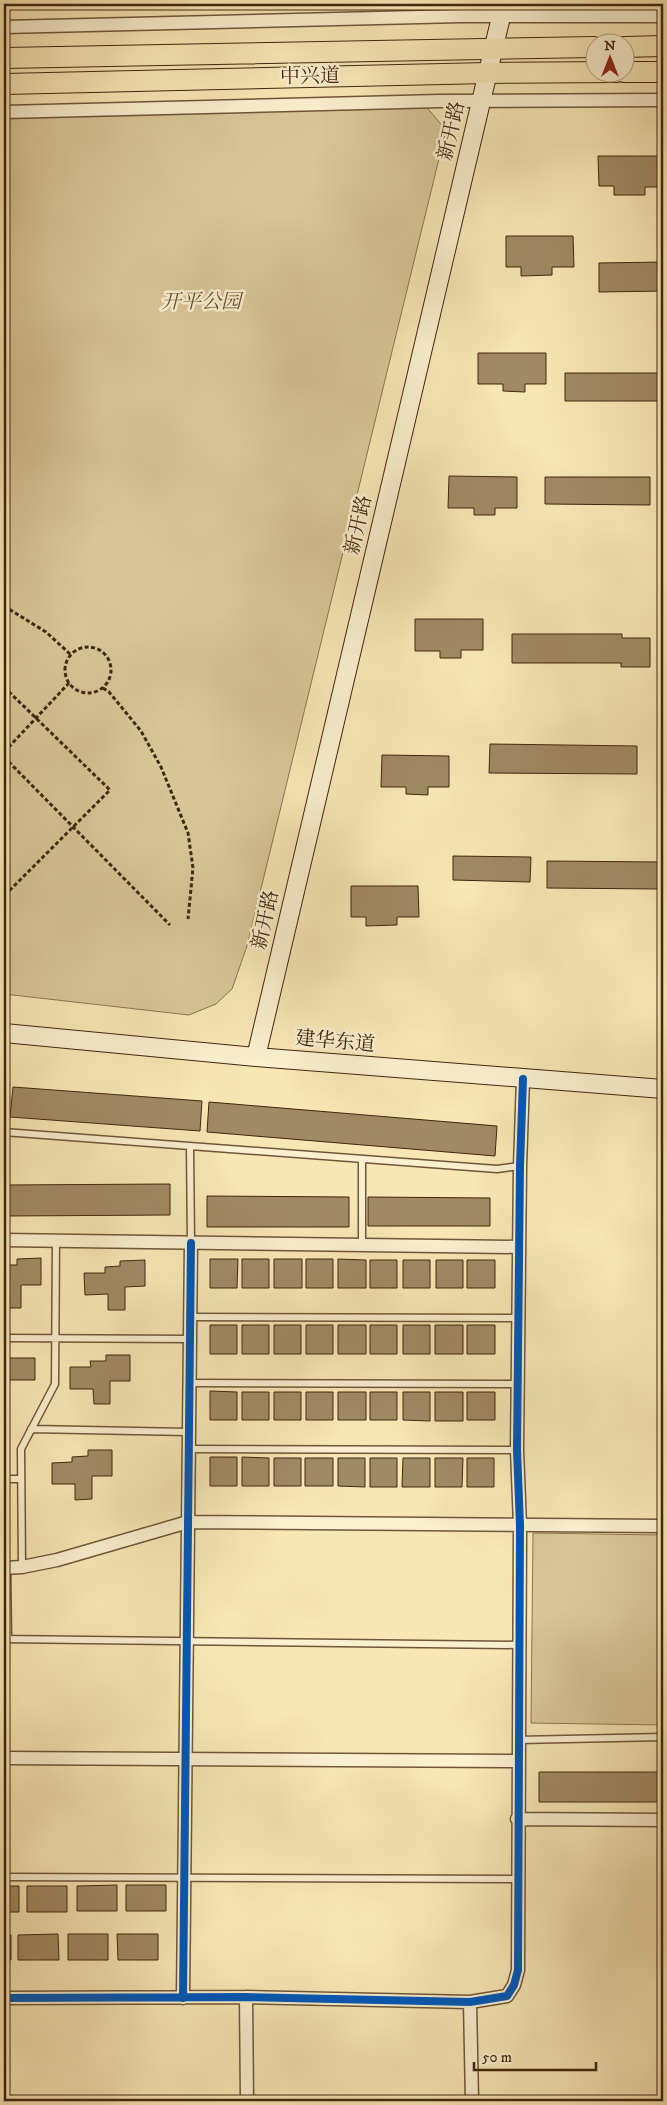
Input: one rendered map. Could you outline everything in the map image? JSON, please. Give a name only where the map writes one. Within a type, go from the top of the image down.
[{"type":"main road","name":"新开路","points":[[256,1057],[502,10]]},
{"type":"main road","points":[[634,46],[663,46]]},
{"type":"main road","name":"中兴道","points":[[4,58],[584,47]]},
{"type":"main road","name":"中兴道","points":[[4,84],[584,72]]},
{"type":"main road","points":[[634,72],[663,72]]},
{"type":"main road","name":"建华东道","points":[[4,1033],[256,1057],[663,1089]]},
{"type":"street","points":[[4,27],[502,10],[663,16]]},
{"type":"street","points":[[4,112],[481,101],[663,100]]},
{"type":"street","points":[[4,1998],[246,1998],[470,2002],[506,1996],[514,1985],[518,1970],[520,1525],[517,1450],[520,1166],[523,1079]]},
{"type":"street","points":[[4,1240],[519,1247]]},
{"type":"street","points":[[183,1998],[190,1243]]},
{"type":"street","points":[[5,1568],[57,1560],[188,1522],[663,1526]]},
{"type":"street","points":[[4,1758],[518,1761]]},
{"type":"street","points":[[518,1819],[663,1820]]},
{"type":"street","points":[[246,1998],[247,2101]]},
{"type":"street","points":[[470,2002],[472,2101]]},
{"type":"lane","points":[[4,1132],[497,1169],[520,1166]]},
{"type":"lane","points":[[190,1147],[190,1243]]},
{"type":"lane","points":[[362,1159],[362,1245]]},
{"type":"lane","points":[[22,1566],[20,1449],[55,1384],[56,1240]]},
{"type":"lane","points":[[190,1317],[518,1318]]},
{"type":"lane","points":[[4,1338],[189,1339]]},
{"type":"lane","points":[[189,1382],[518,1384]]},
{"type":"lane","points":[[31,1429],[188,1432]]},
{"type":"lane","points":[[188,1449],[517,1450]]},
{"type":"lane","points":[[4,1479],[20,1479]]},
{"type":"lane","points":[[5,1568],[6,1639],[519,1645]]},
{"type":"lane","points":[[518,1740],[663,1737]]},
{"type":"lane","points":[[4,1877],[517,1879]]},
{"type":"path","points":[[4,606],[46,632],[70,654]]},
{"type":"path","points":[[91,646],[105,653],[109,660],[111,675],[103,688],[89,693],[81,692],[68,683],[64,668],[70,654],[76,649],[91,646]]},
{"type":"path","points":[[4,752],[68,683]]},
{"type":"path","points":[[4,686],[110,790],[4,896]]},
{"type":"path","points":[[103,688],[141,731],[162,766],[188,833],[193,868],[188,919]]},
{"type":"path","points":[[4,757],[170,925]]},
{"type":"green space","name":"开平公园","points":[[418,97],[446,130],[247,946],[232,989],[216,1004],[189,1015],[4,994],[4,111]]},
{"type":"green space","points":[[533,1533],[663,1535],[663,1725],[531,1723]]},
{"type":"building","points":[[598,156],[663,156],[663,187],[645,187],[645,195],[614,195],[614,186],[599,186]]},
{"type":"building","points":[[506,236],[573,236],[574,267],[552,267],[552,275],[521,276],[521,267],[506,267]]},
{"type":"building","points":[[663,262],[663,291],[599,292],[599,263]]},
{"type":"building","points":[[478,353],[546,353],[546,384],[525,384],[525,392],[503,391],[503,384],[478,384]]},
{"type":"building","points":[[565,373],[663,373],[663,401],[565,401]]},
{"type":"building","points":[[449,476],[517,477],[517,508],[495,508],[495,515],[474,515],[474,508],[448,508]]},
{"type":"building","points":[[545,477],[650,477],[650,505],[545,504]]},
{"type":"building","points":[[415,619],[483,619],[483,650],[461,650],[461,658],[440,658],[440,651],[415,651]]},
{"type":"building","points":[[512,634],[622,634],[622,638],[650,638],[650,667],[621,667],[621,663],[512,663]]},
{"type":"building","points":[[490,744],[637,746],[637,774],[489,773]]},
{"type":"building","points":[[382,755],[449,756],[449,787],[428,787],[428,795],[406,794],[406,787],[381,787]]},
{"type":"building","points":[[453,856],[531,857],[530,882],[453,880]]},
{"type":"building","points":[[547,861],[659,862],[659,889],[547,888]]},
{"type":"building","points":[[351,886],[418,886],[419,917],[397,917],[397,925],[366,926],[366,917],[351,917]]},
{"type":"building","points":[[13,1087],[202,1101],[200,1131],[10,1117]]},
{"type":"building","points":[[209,1102],[497,1126],[495,1156],[207,1132]]},
{"type":"building","points":[[170,1184],[170,1215],[4,1216],[4,1185]]},
{"type":"building","points":[[207,1196],[349,1197],[349,1227],[207,1227]]},
{"type":"building","points":[[368,1197],[490,1198],[490,1226],[368,1226]]},
{"type":"building","points":[[41,1258],[41,1285],[21,1285],[21,1308],[5,1308],[4,1265],[17,1265],[17,1259]]},
{"type":"building","points":[[210,1259],[238,1259],[237,1288],[210,1288]]},
{"type":"building","points":[[242,1259],[269,1259],[269,1288],[242,1288]]},
{"type":"building","points":[[274,1259],[302,1259],[302,1288],[274,1288]]},
{"type":"building","points":[[306,1259],[333,1259],[333,1288],[306,1288]]},
{"type":"building","points":[[338,1259],[366,1260],[366,1288],[338,1288]]},
{"type":"building","points":[[145,1260],[145,1286],[125,1287],[125,1310],[108,1310],[108,1294],[85,1295],[84,1273],[105,1273],[105,1267],[120,1266],[120,1261]]},
{"type":"building","points":[[370,1260],[397,1260],[397,1288],[370,1288]]},
{"type":"building","points":[[403,1260],[430,1260],[430,1288],[403,1288]]},
{"type":"building","points":[[436,1260],[463,1260],[463,1288],[436,1288]]},
{"type":"building","points":[[467,1260],[495,1260],[495,1288],[467,1288]]},
{"type":"building","points":[[210,1325],[237,1325],[237,1354],[210,1354]]},
{"type":"building","points":[[242,1325],[269,1325],[269,1354],[242,1354]]},
{"type":"building","points":[[274,1325],[301,1325],[301,1354],[274,1354]]},
{"type":"building","points":[[306,1325],[333,1325],[333,1354],[306,1354]]},
{"type":"building","points":[[338,1325],[366,1325],[366,1354],[338,1354]]},
{"type":"building","points":[[370,1325],[397,1325],[397,1354],[370,1354]]},
{"type":"building","points":[[403,1325],[430,1325],[430,1354],[403,1354]]},
{"type":"building","points":[[435,1325],[463,1325],[463,1354],[435,1354]]},
{"type":"building","points":[[467,1325],[495,1325],[495,1354],[467,1354]]},
{"type":"building","points":[[106,1355],[130,1355],[130,1381],[110,1381],[110,1404],[94,1404],[93,1389],[70,1389],[70,1367],[91,1367],[90,1361],[106,1361]]},
{"type":"building","points":[[4,1358],[35,1358],[35,1380],[4,1380]]},
{"type":"building","points":[[210,1391],[237,1392],[237,1420],[210,1420]]},
{"type":"building","points":[[242,1392],[269,1392],[269,1420],[242,1420]]},
{"type":"building","points":[[274,1392],[301,1392],[301,1420],[274,1420]]},
{"type":"building","points":[[306,1392],[333,1392],[333,1420],[306,1420]]},
{"type":"building","points":[[338,1392],[366,1392],[366,1420],[338,1420]]},
{"type":"building","points":[[370,1392],[397,1392],[397,1420],[370,1420]]},
{"type":"building","points":[[403,1392],[430,1392],[430,1421],[403,1420]]},
{"type":"building","points":[[435,1392],[463,1392],[463,1421],[435,1421]]},
{"type":"building","points":[[467,1392],[495,1392],[495,1420],[467,1420]]},
{"type":"building","points":[[88,1450],[112,1450],[112,1476],[92,1476],[92,1499],[75,1500],[75,1484],[52,1484],[52,1463],[72,1462],[72,1457],[88,1456]]},
{"type":"building","points":[[210,1457],[237,1457],[237,1486],[210,1486]]},
{"type":"building","points":[[242,1457],[269,1458],[269,1486],[242,1486]]},
{"type":"building","points":[[274,1458],[301,1458],[301,1486],[274,1486]]},
{"type":"building","points":[[305,1458],[333,1458],[333,1486],[305,1486]]},
{"type":"building","points":[[338,1458],[365,1458],[365,1487],[338,1486]]},
{"type":"building","points":[[370,1458],[397,1458],[397,1487],[370,1487]]},
{"type":"building","points":[[403,1458],[430,1458],[430,1487],[402,1487]]},
{"type":"building","points":[[435,1458],[463,1458],[462,1487],[435,1487]]},
{"type":"building","points":[[467,1458],[494,1458],[494,1487],[467,1487]]},
{"type":"building","points":[[539,1772],[663,1772],[663,1802],[539,1802]]},
{"type":"building","points":[[117,1885],[117,1911],[77,1911],[77,1886]]},
{"type":"building","points":[[126,1885],[166,1885],[166,1911],[126,1911]]},
{"type":"building","points":[[4,1886],[19,1886],[19,1912],[4,1912]]},
{"type":"building","points":[[27,1886],[67,1886],[67,1912],[27,1912]]},
{"type":"building","points":[[58,1934],[59,1960],[18,1960],[18,1935]]},
{"type":"building","points":[[68,1934],[108,1934],[108,1960],[68,1960]]},
{"type":"building","points":[[117,1934],[158,1934],[158,1960],[118,1960]]},
{"type":"building","points":[[4,1935],[11,1935],[11,1960],[4,1960]]},
{"type":"cycle path","points":[[4,1998],[246,1997],[470,2002],[507,1996],[514,1985],[518,1970],[520,1525],[517,1450],[520,1166],[523,1079]]},
{"type":"cycle path","points":[[183,1998],[191,1243]]}]
